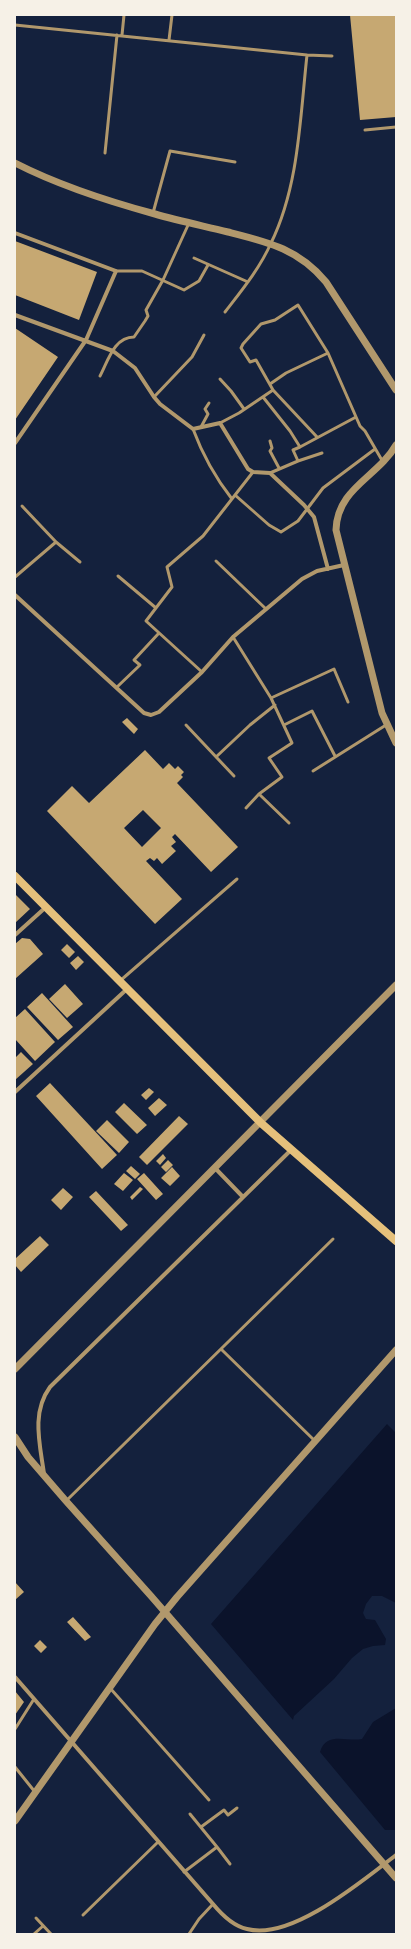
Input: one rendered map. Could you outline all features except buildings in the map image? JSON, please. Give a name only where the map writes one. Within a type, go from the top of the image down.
[{"type":"main road","points":[[15,876],[260,1123],[396,1241]]},
{"type":"street","points":[[15,163],[101,198],[153,214],[272,243],[297,255],[320,275],[396,390]]},
{"type":"street","points":[[15,233],[116,271],[86,340],[15,442]]},
{"type":"street","points":[[15,315],[86,340],[112,351],[135,368],[154,397],[193,429],[220,423],[248,469],[253,472],[270,473],[308,509],[317,522],[328,569]]},
{"type":"street","points":[[396,445],[383,462],[346,498],[337,514],[336,530],[386,726],[396,743]]},
{"type":"street","points":[[15,595],[144,713],[151,715],[160,712],[202,672],[233,637],[307,576],[344,565]]},
{"type":"street","points":[[15,935],[46,907]]},
{"type":"street","points":[[15,1369],[396,985]]},
{"type":"street","points":[[15,1092],[126,988]]},
{"type":"street","points":[[45,1476],[38,1416],[40,1405],[47,1391],[291,1150]]},
{"type":"street","points":[[215,1168],[243,1197]]},
{"type":"street","points":[[15,1821],[165,1612],[315,1441],[395,1353]]},
{"type":"street","points":[[15,1437],[28,1457],[66,1501],[165,1612],[396,1878]]},
{"type":"street","points":[[15,1676],[213,1904],[228,1919],[245,1929],[260,1931],[278,1928],[320,1910],[396,1856]]},
{"type":"lane","points":[[122,35],[124,15]]},
{"type":"lane","points":[[169,40],[172,15]]},
{"type":"lane","points":[[15,25],[307,55],[332,56]]},
{"type":"lane","points":[[105,153],[117,35]]},
{"type":"lane","points":[[226,312],[248,282],[272,243],[281,221],[294,168],[307,55]]},
{"type":"lane","points":[[366,130],[396,127]]},
{"type":"lane","points":[[153,214],[170,150],[235,162]]},
{"type":"lane","points":[[100,376],[112,351],[122,340],[134,337],[146,321],[148,316],[146,310],[163,280],[189,223]]},
{"type":"lane","points":[[194,258],[248,282]]},
{"type":"lane","points":[[116,271],[142,271],[184,290],[199,281],[208,264]]},
{"type":"lane","points":[[317,437],[273,390],[256,360],[250,362],[241,348],[261,324],[275,320],[298,305],[328,353],[356,416],[383,462]]},
{"type":"lane","points":[[154,397],[192,357],[204,335]]},
{"type":"lane","points":[[270,384],[286,373],[328,353]]},
{"type":"lane","points":[[220,379],[244,409]]},
{"type":"lane","points":[[220,423],[273,390]]},
{"type":"lane","points":[[263,396],[290,431],[300,447]]},
{"type":"lane","points":[[201,427],[208,414],[205,410],[209,402]]},
{"type":"lane","points":[[298,461],[293,450],[356,416]]},
{"type":"lane","points":[[193,429],[198,444],[214,476],[232,499]]},
{"type":"lane","points":[[270,441],[272,448],[270,451],[279,468]]},
{"type":"lane","points":[[235,495],[269,525],[281,532],[298,521],[323,488],[375,449]]},
{"type":"lane","points":[[270,473],[279,468],[322,453]]},
{"type":"lane","points":[[202,672],[146,621],[172,587],[167,567],[203,536],[253,472]]},
{"type":"lane","points":[[22,506],[56,542],[80,562]]},
{"type":"lane","points":[[15,577],[56,542]]},
{"type":"lane","points":[[216,561],[266,609]]},
{"type":"lane","points":[[118,576],[156,608]]},
{"type":"lane","points":[[117,688],[140,665],[134,660],[159,633]]},
{"type":"lane","points":[[233,637],[275,705],[292,743],[269,758],[282,777],[259,794],[246,808]]},
{"type":"lane","points":[[271,698],[334,669],[348,702]]},
{"type":"lane","points":[[216,757],[250,725],[275,705]]},
{"type":"lane","points":[[284,725],[312,711],[335,756]]},
{"type":"lane","points":[[186,725],[234,776]]},
{"type":"lane","points":[[313,771],[335,756],[386,726]]},
{"type":"lane","points":[[259,794],[289,823]]},
{"type":"lane","points":[[120,982],[237,879]]},
{"type":"lane","points":[[66,1501],[333,1239]]},
{"type":"lane","points":[[221,1349],[315,1441]]},
{"type":"lane","points":[[110,1688],[209,1800]]},
{"type":"lane","points":[[15,1729],[34,1699]]},
{"type":"lane","points":[[15,1767],[35,1792]]},
{"type":"lane","points":[[201,1827],[224,1810],[228,1815],[237,1808]]},
{"type":"lane","points":[[190,1814],[230,1864]]},
{"type":"lane","points":[[82,1915],[158,1842]]},
{"type":"lane","points":[[184,1872],[217,1847]]},
{"type":"lane","points":[[189,1934],[199,1919],[213,1904]]},
{"type":"lane","points":[[36,1918],[50,1934]]},
{"type":"lane","points":[[34,1934],[43,1926]]},
{"type":"water","points":[[387,1424],[396,1433],[396,1603],[382,1596],[372,1596],[366,1604],[363,1613],[366,1619],[375,1620],[386,1639],[385,1645],[363,1649],[352,1658],[334,1679],[294,1716],[293,1720],[211,1624]]},
{"type":"water","points":[[396,1708],[396,1830],[385,1830],[320,1752],[323,1746],[332,1739],[362,1739],[373,1722]]}]
